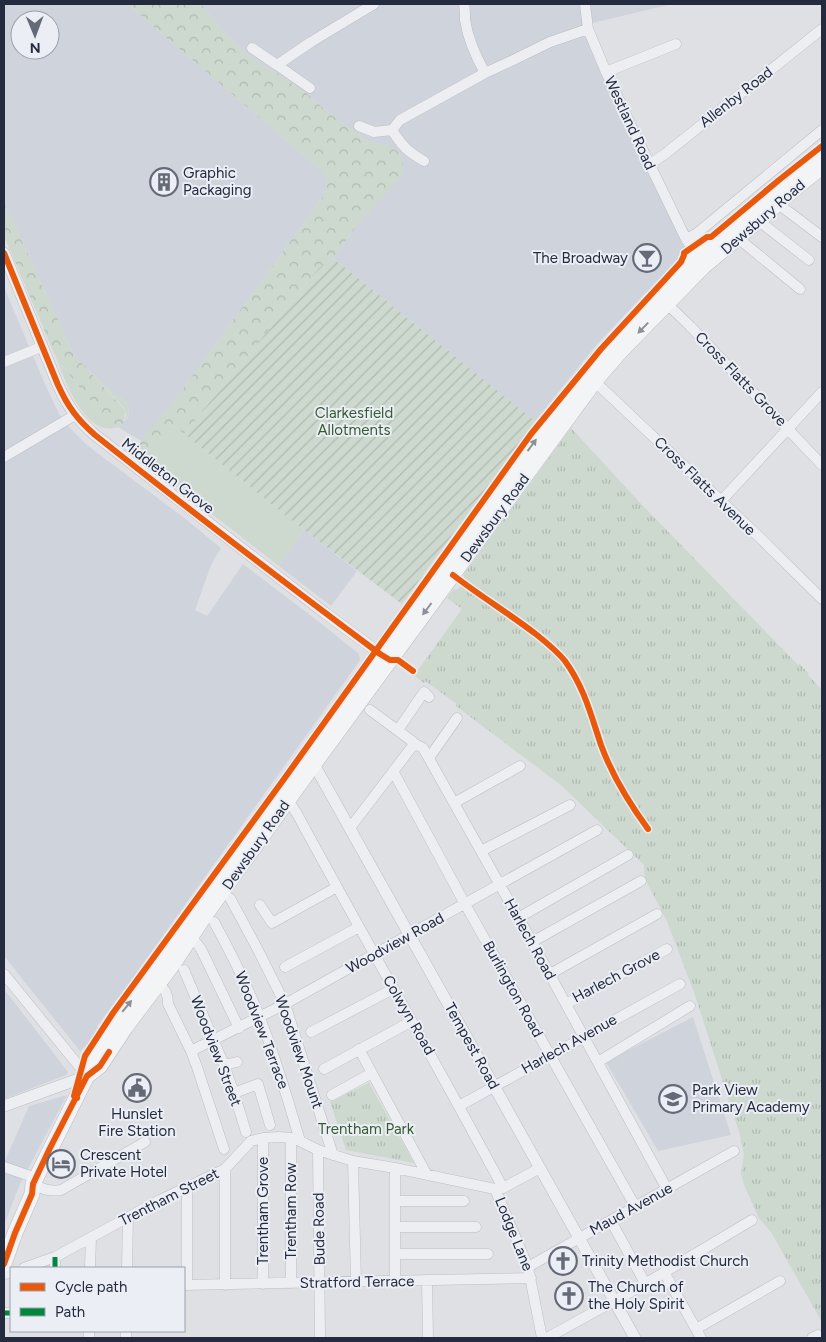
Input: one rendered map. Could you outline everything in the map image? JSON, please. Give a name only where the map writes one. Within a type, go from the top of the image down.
[{"type":"main road","name":"Dewsbury Road","points":[[5,1240],[26,1192],[34,1181],[87,1076],[91,1061],[120,1013],[157,986],[187,933],[311,759],[361,702],[385,657],[558,420],[591,378],[620,352],[662,299],[700,261],[774,200],[822,153]]},
{"type":"main road","name":"Dewsbury Road","points":[[774,200],[799,185],[822,167]]},
{"type":"main road","name":"Dewsbury Road","points":[[4,1264],[32,1194],[34,1181]]},
{"type":"street","points":[[277,65],[374,4]]},
{"type":"street","points":[[464,4],[468,35],[484,74]]},
{"type":"street","name":"Westland Road","points":[[586,4],[588,29],[606,72],[686,240],[700,261]]},
{"type":"street","points":[[359,126],[374,132],[392,130],[400,120],[484,74],[550,42],[588,29]]},
{"type":"street","name":"Allenby Road","points":[[650,164],[822,29]]},
{"type":"street","points":[[606,72],[676,44]]},
{"type":"street","points":[[252,48],[310,88]]},
{"type":"street","points":[[392,130],[403,147],[424,161]]},
{"type":"street","points":[[686,240],[822,130]]},
{"type":"street","points":[[774,200],[822,237]]},
{"type":"street","points":[[754,217],[810,260]]},
{"type":"street","points":[[734,234],[800,289]]},
{"type":"street","name":"Middleton Grove","points":[[4,253],[66,403],[75,415],[95,435],[182,504],[385,657]]},
{"type":"street","name":"Cross Flatts Grove","points":[[662,299],[822,465]]},
{"type":"street","points":[[4,362],[42,347]]},
{"type":"street","name":"Cross Flatts Avenue","points":[[591,378],[822,599]]},
{"type":"street","points":[[721,501],[822,392]]},
{"type":"street","points":[[4,457],[75,415]]},
{"type":"street","points":[[398,730],[424,692],[430,697]]},
{"type":"street","name":"Harlech Road","points":[[361,702],[415,744],[423,748],[550,974],[667,1189]]},
{"type":"street","points":[[429,758],[457,718]]},
{"type":"street","points":[[350,828],[415,744]]},
{"type":"street","name":"Tempest Road","points":[[311,759],[635,1338]]},
{"type":"street","points":[[454,803],[520,766]]},
{"type":"street","name":"Burlington Road","points":[[393,771],[465,904],[636,1206]]},
{"type":"street","name":"Colwyn Road","points":[[285,795],[460,1106],[499,1189]]},
{"type":"street","points":[[481,852],[570,805]]},
{"type":"street","name":"Woodview Road","points":[[191,1051],[285,1004],[597,830]]},
{"type":"street","points":[[518,918],[628,855]]},
{"type":"street","points":[[532,942],[641,881]]},
{"type":"street","points":[[260,905],[272,923],[337,887]]},
{"type":"street","name":"Woodview Mount","points":[[230,898],[285,1004],[334,1155]]},
{"type":"street","points":[[550,974],[657,914]]},
{"type":"street","name":"Woodview Terrace","points":[[214,922],[260,1016],[278,1064],[295,1140]]},
{"type":"street","points":[[285,967],[359,927]]},
{"type":"street","points":[[187,933],[200,949],[239,1028]]},
{"type":"street","name":"Harlech Grove","points":[[566,1004],[667,949]]},
{"type":"street","name":"Woodview Street","points":[[184,970],[224,1066],[246,1132]]},
{"type":"street","points":[[4,974],[87,1076],[4,1106]]},
{"type":"street","name":"Harlech Avenue","points":[[460,1106],[680,984]]},
{"type":"street","points":[[157,986],[191,1051],[224,1149]]},
{"type":"street","points":[[310,1032],[393,989]]},
{"type":"street","points":[[598,1062],[690,1006]]},
{"type":"street","points":[[324,1068],[412,1021]]},
{"type":"street","points":[[359,1049],[427,1175]]},
{"type":"street","points":[[224,1066],[237,1062]]},
{"type":"street","points":[[332,1095],[372,1073]]},
{"type":"street","points":[[234,1093],[258,1084],[270,1125]]},
{"type":"street","name":"Trentham Street","points":[[27,1267],[55,1257],[225,1169],[251,1141],[264,1138],[279,1137],[295,1140],[318,1150],[353,1161],[499,1189]]},
{"type":"street","name":"Trentham Grove","points":[[263,1284],[264,1138]]},
{"type":"street","name":"Trentham Row","points":[[291,1283],[295,1140]]},
{"type":"street","points":[[4,1167],[34,1181],[46,1191],[61,1190],[145,1142]]},
{"type":"street","name":"Bude Road","points":[[318,1150],[320,1338]]},
{"type":"street","name":"Maud Avenue","points":[[528,1267],[734,1151]]},
{"type":"street","points":[[353,1161],[356,1282]]},
{"type":"street","points":[[395,1168],[395,1281]]},
{"type":"street","points":[[499,1189],[540,1168]]},
{"type":"street","points":[[225,1169],[225,1284]]},
{"type":"street","points":[[185,1285],[188,1187]]},
{"type":"street","name":"Lodge Lane","points":[[499,1189],[528,1267],[542,1338]]},
{"type":"street","points":[[395,1201],[464,1201]]},
{"type":"street","points":[[127,1267],[128,1218]]},
{"type":"street","points":[[547,1338],[646,1283],[752,1220]]},
{"type":"street","points":[[609,1221],[646,1283]]},
{"type":"street","points":[[395,1227],[476,1227]]},
{"type":"street","points":[[90,1238],[90,1267]]},
{"type":"street","points":[[395,1254],[488,1254]]},
{"type":"street","points":[[55,1257],[55,1267]]},
{"type":"street","points":[[664,1272],[698,1334],[780,1280]]},
{"type":"street","name":"Stratford Terrace","points":[[185,1285],[531,1278]]},
{"type":"street","points":[[426,1280],[428,1338]]},
{"type":"shaded area","points":[[4,4],[127,4],[316,166],[325,175],[327,185],[325,194],[163,416],[141,441],[118,427],[127,419],[129,414],[128,404],[87,369],[74,355],[4,202]]},
{"type":"shaded area","points":[[201,4],[672,4],[588,24],[690,246],[598,343],[535,421],[333,258],[354,229],[389,146],[367,141],[324,109],[303,90],[249,56],[227,35]]},
{"type":"shaded area","points":[[4,287],[59,414],[71,429],[88,446],[221,548],[211,565],[195,610],[207,616],[243,564],[359,654],[360,660],[97,1026],[98,1028],[88,1044],[80,1051],[4,956]]},
{"type":"shaded area","points":[[304,530],[357,571],[331,606],[279,566]]},
{"type":"shaded area","points":[[4,989],[68,1072],[66,1075],[4,1099]]},
{"type":"shaded area","name":"Park View Primary Academy","points":[[693,1017],[731,1135],[658,1151],[606,1062]]},
{"type":"shaded area","points":[[67,1095],[20,1184],[4,1225],[4,1163],[29,1106]]},
{"type":"green space","points":[[127,4],[201,4],[227,35],[249,56],[303,90],[324,109],[367,141],[389,146],[397,151],[402,159],[403,167],[402,176],[354,229],[333,258],[319,268],[184,434],[174,426],[145,462],[140,456],[139,450],[143,438],[163,416],[325,194],[326,182],[316,166]]},
{"type":"green space","points":[[4,202],[74,355],[125,410],[124,422],[118,427],[96,407],[57,360],[4,236]]},
{"type":"green space","name":"Clarkesfield Allotments","points":[[333,258],[535,421],[402,604],[304,530],[184,434],[319,268]]},
{"type":"green space","points":[[57,360],[96,407],[118,427],[107,428],[96,424],[87,417],[72,394]]},
{"type":"green space","points":[[87,369],[128,404],[129,413],[124,422],[126,416],[125,409]]},
{"type":"green space","points":[[174,426],[304,530],[279,566],[145,462]]},
{"type":"green space","points":[[571,428],[644,507],[798,665],[800,664],[822,690],[822,1322],[771,1232],[759,1218],[744,1185],[741,1174],[744,1154],[740,1135],[694,992],[666,919],[645,879],[644,865],[562,786],[456,706],[457,704],[415,676],[462,609],[447,598],[453,590],[458,589],[464,582],[464,574]]},
{"type":"green space","name":"Trentham Park","points":[[369,1083],[414,1163],[346,1150],[330,1102]]},
{"type":"marked path","points":[[55,1257],[55,1267]]},
{"type":"marked path","points":[[4,1313],[10,1313]]},
{"type":"cycle path","points":[[77,1098],[74,1096],[85,1056],[113,1013],[284,779],[531,434],[601,349],[681,262],[684,253],[707,237],[711,237],[822,146]]},
{"type":"cycle path","points":[[4,253],[58,385],[65,400],[83,424],[166,491],[380,654],[390,660],[398,660],[413,671]]},
{"type":"cycle path","points":[[453,575],[537,635],[565,661],[582,691],[610,767],[648,829]]},
{"type":"cycle path","points":[[4,1264],[32,1194],[33,1184],[50,1148],[87,1076],[100,1066],[109,1052]]},
{"type":"place","name":"Graphic Packaging","points":[[164,182]]},
{"type":"place","name":"The Broadway","points":[[647,258]]},
{"type":"place","name":"Hunslet Fire Station","points":[[137,1088]]},
{"type":"place","name":"Park View Primary Academy","points":[[673,1099]]},
{"type":"place","name":"Crescent Private Hotel","points":[[61,1164]]},
{"type":"place","name":"Trinity Methodist Church","points":[[563,1261]]},
{"type":"place","name":"The Church of the Holy Spirit","points":[[569,1296]]}]
